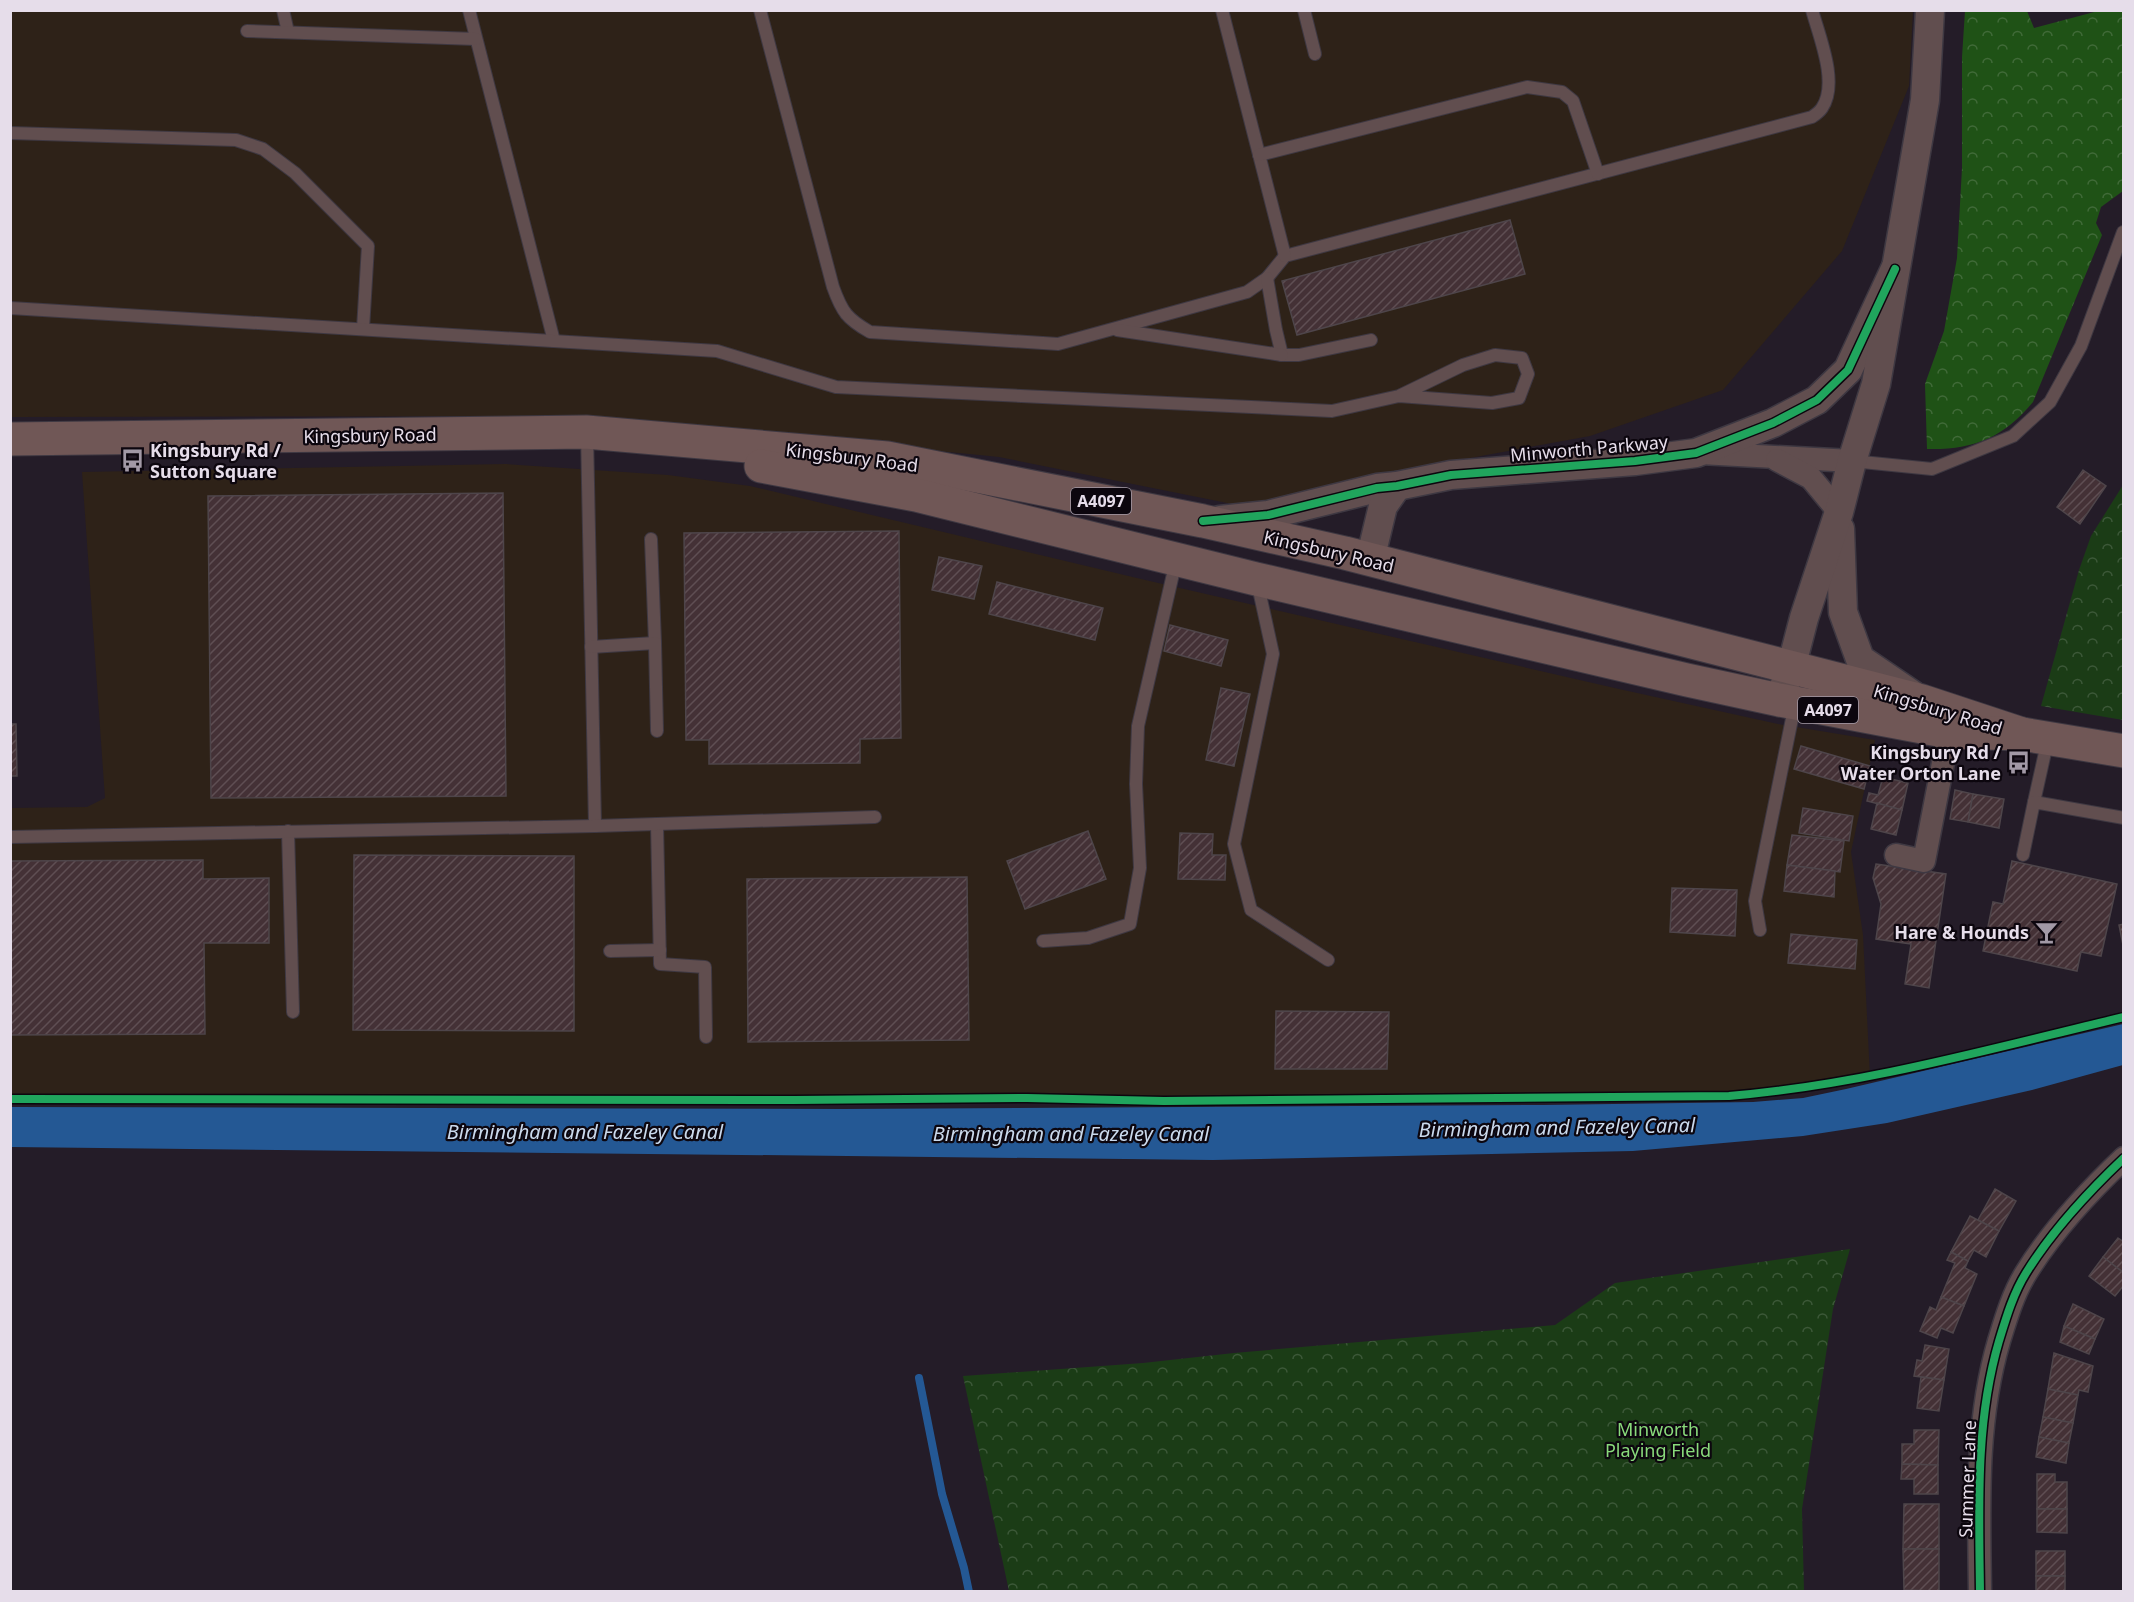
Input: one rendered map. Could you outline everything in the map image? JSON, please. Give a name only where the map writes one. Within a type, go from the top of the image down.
[{"type":"main road","name":"Kingsbury Road","points":[[586,432],[916,495],[1176,560],[1787,702],[1948,732],[2035,736],[2124,750]]},
{"type":"main road","name":"Kingsbury Road","points":[[10,439],[586,432],[887,458],[1315,546],[1922,701],[2035,736]]},
{"type":"main road","points":[[887,458],[993,494],[1256,556],[1256,579],[1315,546]]},
{"type":"main road","points":[[1370,560],[1381,579],[1399,590],[1570,632],[1638,668]]},
{"type":"street","name":"Minworth Parkway","points":[[1787,702],[1791,668],[1804,618],[1839,512],[1876,384],[1925,100],[1930,10]]},
{"type":"street","name":"Minworth Parkway","points":[[1203,522],[1268,515],[1377,488],[1450,475],[1623,462],[1696,453],[1773,423],[1817,400],[1848,370],[1895,269]]},
{"type":"street","points":[[1696,453],[1852,461]]},
{"type":"street","points":[[1770,457],[1811,478],[1839,512]]},
{"type":"street","points":[[1370,560],[1383,506],[1397,486]]},
{"type":"street","name":"Minworth Parkway","points":[[1839,512],[1843,612],[1860,659],[1922,701]]},
{"type":"street","points":[[1896,855],[1924,861],[1948,732]]},
{"type":"street","name":"Summer Lane","points":[[1980,1592],[1978,1476],[1982,1426],[1992,1366],[2007,1312],[2026,1274],[2061,1224],[2124,1158]]},
{"type":"lane","points":[[283,10],[288,32]]},
{"type":"lane","points":[[469,10],[554,341]]},
{"type":"lane","points":[[760,10],[841,310],[853,322],[870,332],[1058,344],[1247,292],[1267,278],[1285,256],[1812,117],[1822,108],[1828,91],[1828,68],[1812,10]]},
{"type":"lane","points":[[1222,10],[1285,256]]},
{"type":"lane","points":[[1304,10],[1315,54]]},
{"type":"lane","points":[[247,31],[476,39]]},
{"type":"lane","points":[[1259,155],[1527,87],[1562,92],[1573,101],[1598,174]]},
{"type":"lane","points":[[10,133],[236,140],[262,149],[295,173],[368,246],[363,329]]},
{"type":"lane","points":[[1852,461],[1932,469],[2013,436],[2050,402],[2081,346],[2123,232]]},
{"type":"lane","points":[[1267,278],[1282,355]]},
{"type":"lane","points":[[10,308],[717,351],[836,387],[1332,411],[1399,396],[1463,365],[1495,355],[1522,358],[1528,374],[1519,398],[1491,403],[1399,396]]},
{"type":"lane","points":[[1113,329],[1282,355],[1299,355],[1371,340]]},
{"type":"lane","points":[[586,432],[595,825]]},
{"type":"lane","points":[[651,539],[657,731]]},
{"type":"lane","points":[[1043,941],[1088,938],[1130,924],[1140,868],[1136,784],[1138,726],[1176,560]]},
{"type":"lane","points":[[1256,579],[1273,654],[1234,844],[1251,910],[1328,960]]},
{"type":"lane","points":[[591,647],[655,643]]},
{"type":"lane","points":[[1760,930],[1755,901],[1787,702]]},
{"type":"lane","points":[[2023,855],[2034,802],[2035,736]]},
{"type":"lane","points":[[2034,802],[2124,818]]},
{"type":"lane","points":[[10,837],[874,818]]},
{"type":"lane","points":[[657,824],[660,964],[705,967],[706,1037]]},
{"type":"lane","points":[[288,831],[293,1012]]},
{"type":"lane","points":[[610,951],[660,950]]},
{"type":"shaded area","points":[[10,11],[1913,11],[1909,86],[1842,251],[1723,390],[1590,436],[1432,465],[1262,510],[999,457],[590,416],[11,417]]},
{"type":"shaded area","points":[[506,464],[668,475],[750,486],[1619,689],[1778,724],[1875,740],[1851,852],[1863,935],[1870,1077],[1783,1092],[1679,1097],[1164,1101],[1027,1098],[11,1099],[10,808],[87,807],[105,798],[82,472]]},
{"type":"green space","points":[[1965,11],[2027,11],[2034,28],[2098,11],[2123,11],[2123,191],[2101,207],[2096,223],[2102,235],[2033,402],[2010,425],[1986,439],[1959,447],[1927,449],[1925,384],[1944,331],[1957,258],[1962,168],[1962,57]]},
{"type":"green space","points":[[2123,485],[2123,720],[2041,706],[2079,570],[2091,536]]},
{"type":"green space","name":"Minworth Playing Field","points":[[1850,1249],[1833,1309],[1802,1509],[1804,1591],[1009,1591],[963,1376],[1143,1363],[1555,1325],[1615,1283]]},
{"type":"water","name":"Birmingham and Fazeley Canal","points":[[2123,1024],[2123,1065],[2032,1090],[1887,1123],[1803,1136],[1633,1151],[1213,1160],[11,1147],[11,1107],[843,1109],[1753,1102],[1803,1098],[1846,1089]]},
{"type":"building","points":[[1510,220],[1525,274],[1297,335],[1282,281]]},
{"type":"building","points":[[2083,470],[2106,486],[2080,524],[2057,507]]},
{"type":"building","points":[[503,493],[506,796],[211,798],[208,496]]},
{"type":"building","points":[[899,531],[901,738],[860,739],[860,763],[709,764],[709,740],[686,740],[684,533]]},
{"type":"building","points":[[939,557],[982,566],[974,599],[932,590]]},
{"type":"building","points":[[997,582],[1103,608],[1095,640],[989,614]]},
{"type":"building","points":[[1170,625],[1228,640],[1221,666],[1164,651]]},
{"type":"building","points":[[1221,688],[1250,694],[1234,766],[1206,760]]},
{"type":"building","points":[[10,724],[16,724],[17,776],[10,776]]},
{"type":"building","points":[[1801,746],[1870,766],[1864,789],[1794,769]]},
{"type":"building","points":[[1883,777],[1908,783],[1902,810],[1867,801],[1869,793],[1878,795]]},
{"type":"building","points":[[1955,790],[1973,794],[1968,822],[1950,819]]},
{"type":"building","points":[[1973,794],[2004,799],[1999,828],[1968,822]]},
{"type":"building","points":[[1877,803],[1902,810],[1896,835],[1871,829]]},
{"type":"building","points":[[1803,808],[1853,816],[1849,841],[1799,833]]},
{"type":"building","points":[[1088,831],[1106,879],[1025,909],[1007,861]]},
{"type":"building","points":[[1180,833],[1213,834],[1212,855],[1226,855],[1225,880],[1178,879]]},
{"type":"building","points":[[1792,835],[1844,841],[1840,872],[1787,865]]},
{"type":"building","points":[[354,855],[574,856],[574,1031],[353,1030]]},
{"type":"building","points":[[203,860],[203,879],[269,878],[269,943],[204,943],[205,1034],[10,1035],[10,861]]},
{"type":"building","name":"Hare & Hounds","points":[[2012,861],[2117,884],[2101,956],[2081,952],[2077,971],[1983,951],[1993,902],[2003,904]]},
{"type":"building","points":[[1876,864],[1946,874],[1929,988],[1905,984],[1911,944],[1876,939],[1881,904],[1873,878]]},
{"type":"building","points":[[1787,865],[1835,871],[1834,897],[1784,891]]},
{"type":"building","points":[[967,877],[969,1040],[748,1042],[747,879]]},
{"type":"building","points":[[1672,888],[1737,890],[1735,936],[1670,932]]},
{"type":"building","points":[[2124,924],[2124,950],[2119,925]]},
{"type":"building","points":[[1791,934],[1857,940],[1855,969],[1788,963]]},
{"type":"building","points":[[1276,1011],[1389,1012],[1387,1069],[1275,1069]]},
{"type":"building","points":[[1995,1189],[2016,1201],[1999,1231],[1978,1220]]},
{"type":"building","points":[[1970,1216],[1999,1231],[1986,1257],[1974,1250],[1968,1261],[1951,1252]]},
{"type":"building","points":[[2118,1238],[2124,1242],[2124,1273],[2103,1257]]},
{"type":"building","points":[[1951,1252],[1968,1261],[1965,1268],[1977,1274],[1964,1306],[1941,1297],[1955,1263],[1947,1260]]},
{"type":"building","points":[[2103,1257],[2124,1273],[2124,1285],[2115,1296],[2089,1276]]},
{"type":"building","points":[[1941,1297],[1964,1306],[1953,1333],[1941,1328],[1937,1338],[1920,1331],[1930,1307],[1936,1310]]},
{"type":"building","points":[[2073,1304],[2104,1319],[2095,1339],[2064,1326]]},
{"type":"building","points":[[2064,1326],[2095,1339],[2089,1354],[2060,1342]]},
{"type":"building","points":[[1925,1345],[1949,1349],[1944,1380],[1914,1376],[1917,1360],[1922,1361]]},
{"type":"building","points":[[2054,1353],[2093,1366],[2088,1392],[2079,1390],[2078,1395],[2048,1389]]},
{"type":"building","points":[[1921,1377],[1944,1380],[1939,1411],[1917,1408]]},
{"type":"building","points":[[2048,1389],[2078,1395],[2073,1423],[2043,1417]]},
{"type":"building","points":[[2043,1417],[2073,1423],[2069,1443],[2039,1437]]},
{"type":"building","points":[[1914,1430],[1939,1430],[1938,1465],[1902,1464],[1902,1444],[1914,1444]]},
{"type":"building","points":[[2039,1437],[2069,1443],[2066,1463],[2036,1457]]},
{"type":"building","points":[[1902,1464],[1938,1465],[1938,1494],[1914,1494],[1914,1479],[1901,1479]]},
{"type":"building","points":[[2037,1474],[2055,1474],[2055,1482],[2067,1482],[2067,1509],[2037,1509]]},
{"type":"building","points":[[1904,1504],[1939,1504],[1939,1549],[1903,1549]]},
{"type":"building","points":[[2037,1509],[2067,1509],[2067,1533],[2037,1532]]},
{"type":"building","points":[[1903,1549],[1939,1549],[1939,1591],[1904,1590]]},
{"type":"building","points":[[2036,1551],[2065,1551],[2065,1576],[2036,1576]]},
{"type":"building","points":[[2036,1576],[2065,1576],[2065,1592],[2036,1592]]},
{"type":"waterway","points":[[919,1378],[942,1494],[969,1592]]},
{"type":"cycle path","points":[[1203,521],[1268,515],[1377,488],[1451,475],[1635,461],[1696,453],[1773,423],[1817,400],[1848,370],[1895,269]]},
{"type":"cycle path","points":[[10,1099],[1027,1098],[1164,1101],[1729,1096],[1779,1091],[1878,1074],[1977,1053],[2124,1017]]},
{"type":"cycle path","points":[[1980,1592],[1979,1497],[1982,1434],[1991,1372],[2007,1315],[2021,1281],[2047,1242],[2124,1158]]},
{"type":"place","name":"Kingsbury Rd / Sutton Square","points":[[132,460]]},
{"type":"place","name":"Kingsbury Rd / Water Orton Lane","points":[[2019,762]]},
{"type":"place","name":"Hare & Hounds","points":[[2047,932]]}]
